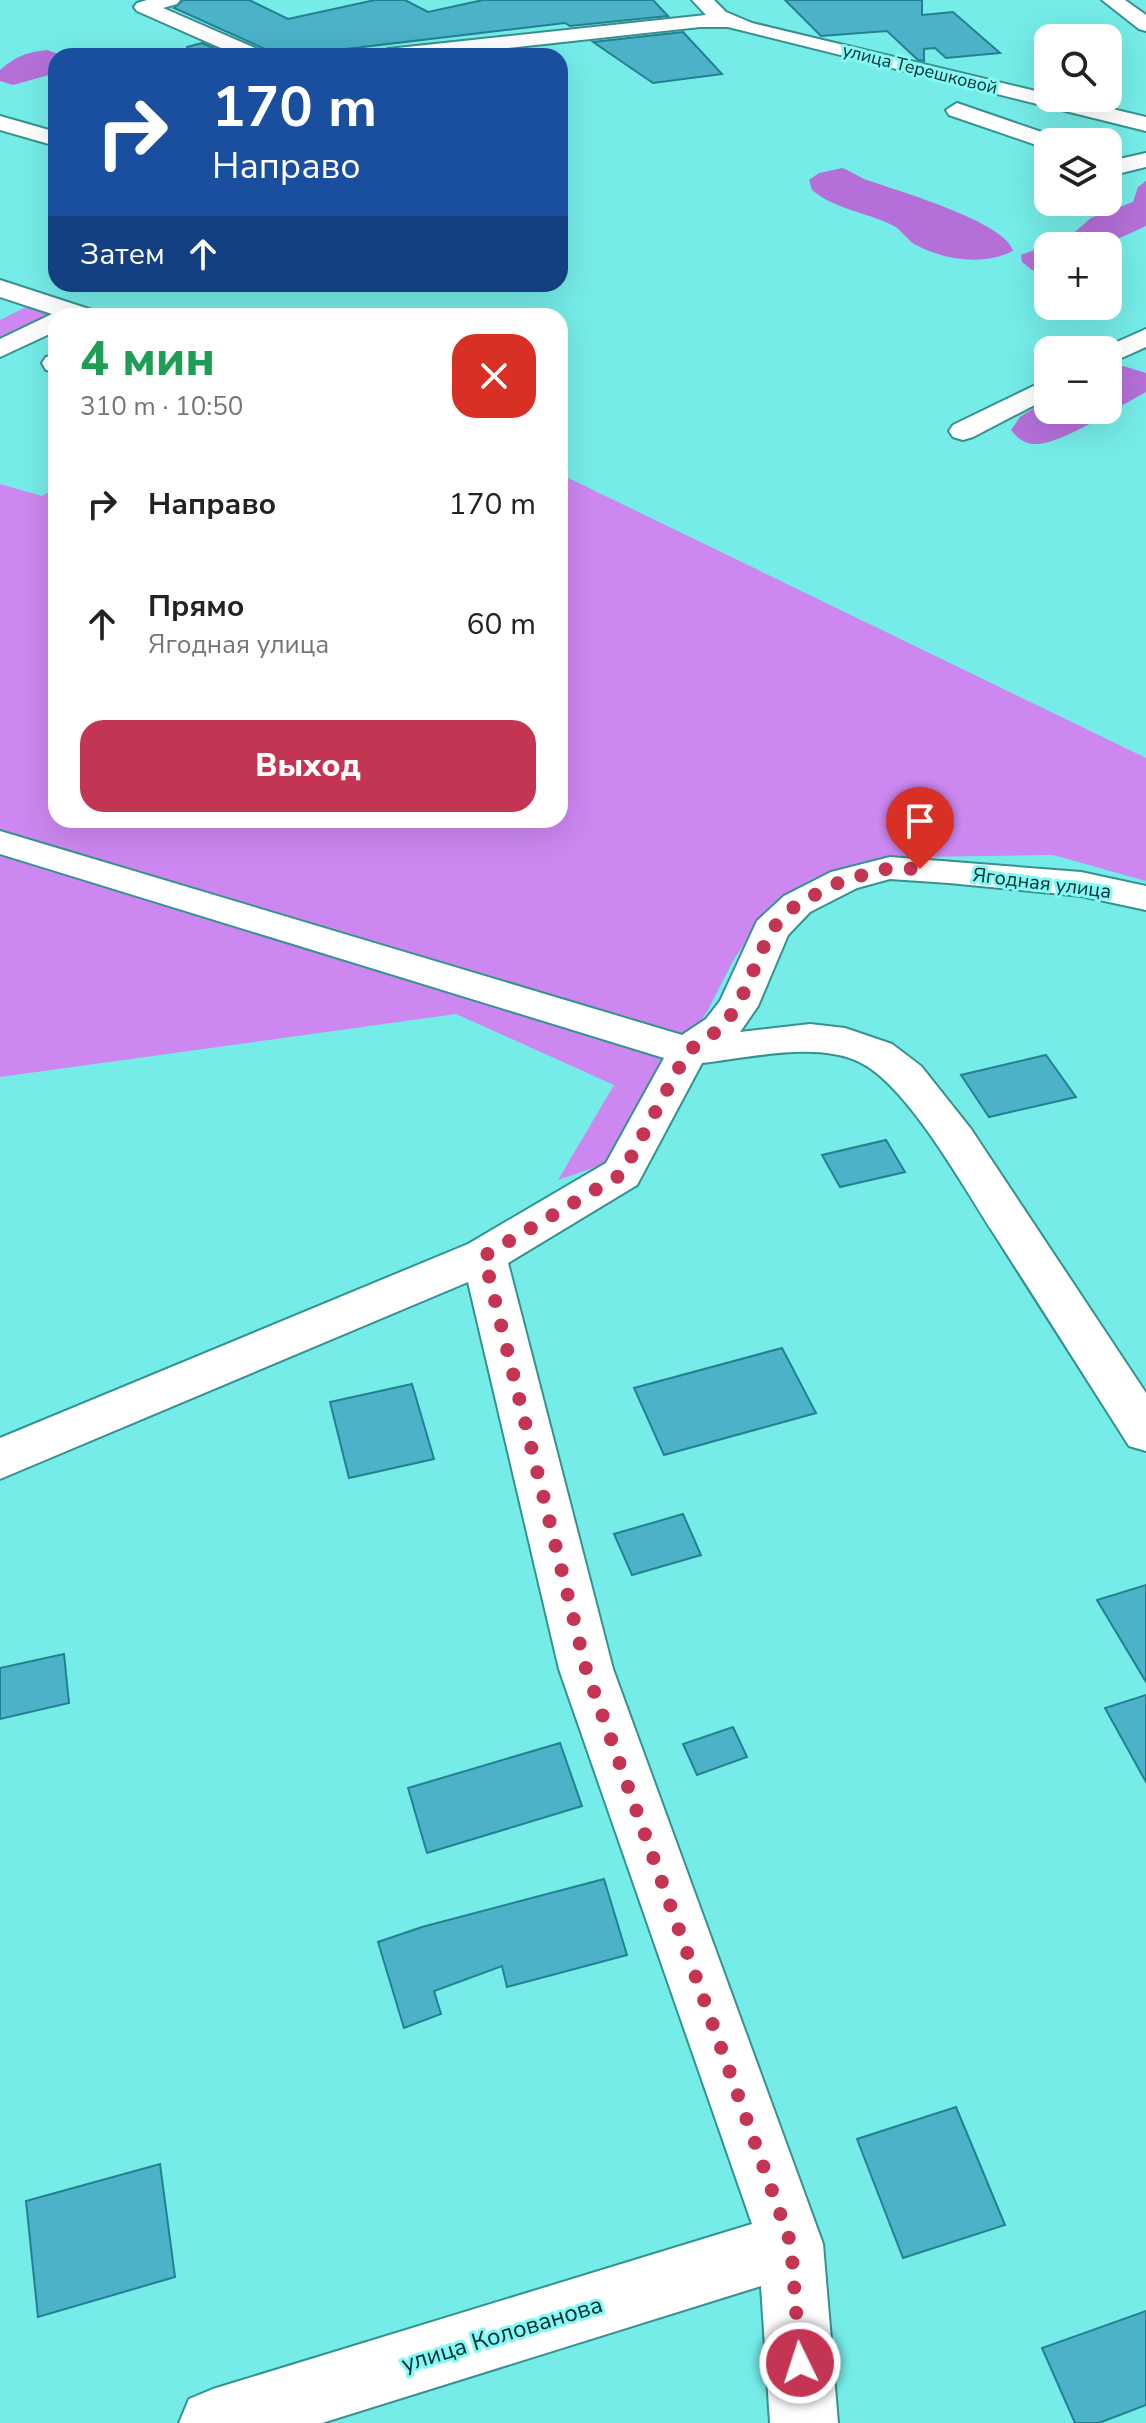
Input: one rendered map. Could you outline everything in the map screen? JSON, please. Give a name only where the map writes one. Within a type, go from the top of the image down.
[{"type":"street","points":[[170,0],[144,7],[239,48]]},
{"type":"street","name":"улица Терешковой","points":[[702,0],[729,21],[1146,124]]},
{"type":"street","points":[[1112,0],[1146,25]]},
{"type":"street","points":[[452,48],[700,21],[729,21]]},
{"type":"street","points":[[957,110],[1034,137]]},
{"type":"street","points":[[0,123],[48,137]]},
{"type":"street","points":[[1122,166],[1146,160]]},
{"type":"street","points":[[0,288],[52,308]]},
{"type":"street","points":[[0,313],[30,298]]},
{"type":"street","points":[[0,349],[48,326]]},
{"type":"street","points":[[1122,349],[1146,337]]},
{"type":"street","points":[[963,431],[1034,394]]},
{"type":"street","points":[[0,842],[688,1051],[810,1038],[845,1042],[878,1054],[906,1076],[956,1140],[1146,1432]]},
{"type":"street","name":"Ягодная улица","points":[[688,1051],[720,1029],[738,1006],[771,930],[797,904],[844,880],[890,868],[949,871],[1081,884],[1146,898]]},
{"type":"street","points":[[0,1459],[484,1256],[622,1174],[688,1051]]},
{"type":"street","points":[[484,1256],[586,1669],[791,2244],[804,2423]]},
{"type":"street","name":"улица Колованова","points":[[213,2423],[791,2244]]},
{"type":"shaded area","points":[[48,50],[48,75],[13,85],[0,81],[0,70],[27,54]]},
{"type":"shaded area","points":[[842,168],[866,180],[972,219],[992,229],[1006,240],[1013,251],[977,260],[939,254],[916,245],[892,225],[831,202],[812,190],[809,180],[819,173]]},
{"type":"shaded area","points":[[1146,181],[1146,226],[1122,237],[1122,232],[1075,232],[1096,216],[1122,216],[1122,206],[1133,202],[1138,187]]},
{"type":"shaded area","points":[[1034,250],[1034,270],[1022,262],[1021,255]]},
{"type":"shaded area","points":[[30,305],[48,311],[48,319],[0,343],[0,320]]},
{"type":"shaded area","points":[[1122,366],[1146,373],[1146,392],[1122,405]]},
{"type":"shaded area","points":[[1034,408],[1034,424],[1089,424],[1061,438],[1037,444],[1019,438],[1011,430],[1020,417]]},
{"type":"shaded area","points":[[568,478],[1146,758],[1146,881],[1053,855],[866,861],[814,878],[773,903],[734,959],[708,1010],[607,1163],[558,1180],[614,1085],[456,1014],[0,1077],[0,484],[42,496],[48,493],[48,828],[568,828]]},
{"type":"building","points":[[183,0],[249,0],[288,19],[375,0],[405,0],[428,12],[483,0],[653,0],[668,16],[570,26],[565,23],[354,48],[263,48],[174,8]]},
{"type":"building","points":[[785,0],[922,0],[922,15],[953,12],[1000,53],[946,58],[935,48],[924,49],[924,61],[918,60],[887,31],[821,36]]},
{"type":"building","points":[[683,32],[722,74],[653,83],[593,42]]},
{"type":"building","points":[[202,43],[214,48],[187,48]]},
{"type":"building","points":[[1046,1055],[1076,1097],[989,1117],[961,1075]]},
{"type":"building","points":[[886,1140],[905,1172],[840,1187],[822,1155]]},
{"type":"building","points":[[782,1348],[816,1413],[664,1455],[634,1388]]},
{"type":"building","points":[[412,1384],[434,1459],[349,1478],[330,1402]]},
{"type":"building","points":[[683,1514],[701,1555],[632,1575],[614,1534]]},
{"type":"building","points":[[1146,1585],[1146,1682],[1097,1600]]},
{"type":"building","points":[[64,1654],[69,1703],[0,1719],[0,1668]]},
{"type":"building","points":[[1146,1695],[1146,1782],[1105,1708]]},
{"type":"building","points":[[733,1727],[747,1757],[697,1775],[683,1744]]},
{"type":"building","points":[[560,1743],[582,1806],[427,1853],[408,1788]]},
{"type":"building","points":[[604,1879],[627,1955],[507,1987],[502,1966],[434,1991],[441,2014],[404,2028],[378,1942],[422,1927]]},
{"type":"building","points":[[956,2107],[1005,2225],[903,2258],[857,2139]]},
{"type":"building","points":[[160,2164],[175,2277],[38,2317],[26,2201]]},
{"type":"building","points":[[1146,2311],[1146,2405],[1099,2423],[1075,2423],[1042,2348]]},
{"type":"route","points":[[800,2363],[791,2244],[586,1669],[484,1256],[622,1174],[688,1051],[720,1029],[738,1006],[771,930],[797,904],[844,880],[890,868],[920,869]]}]
